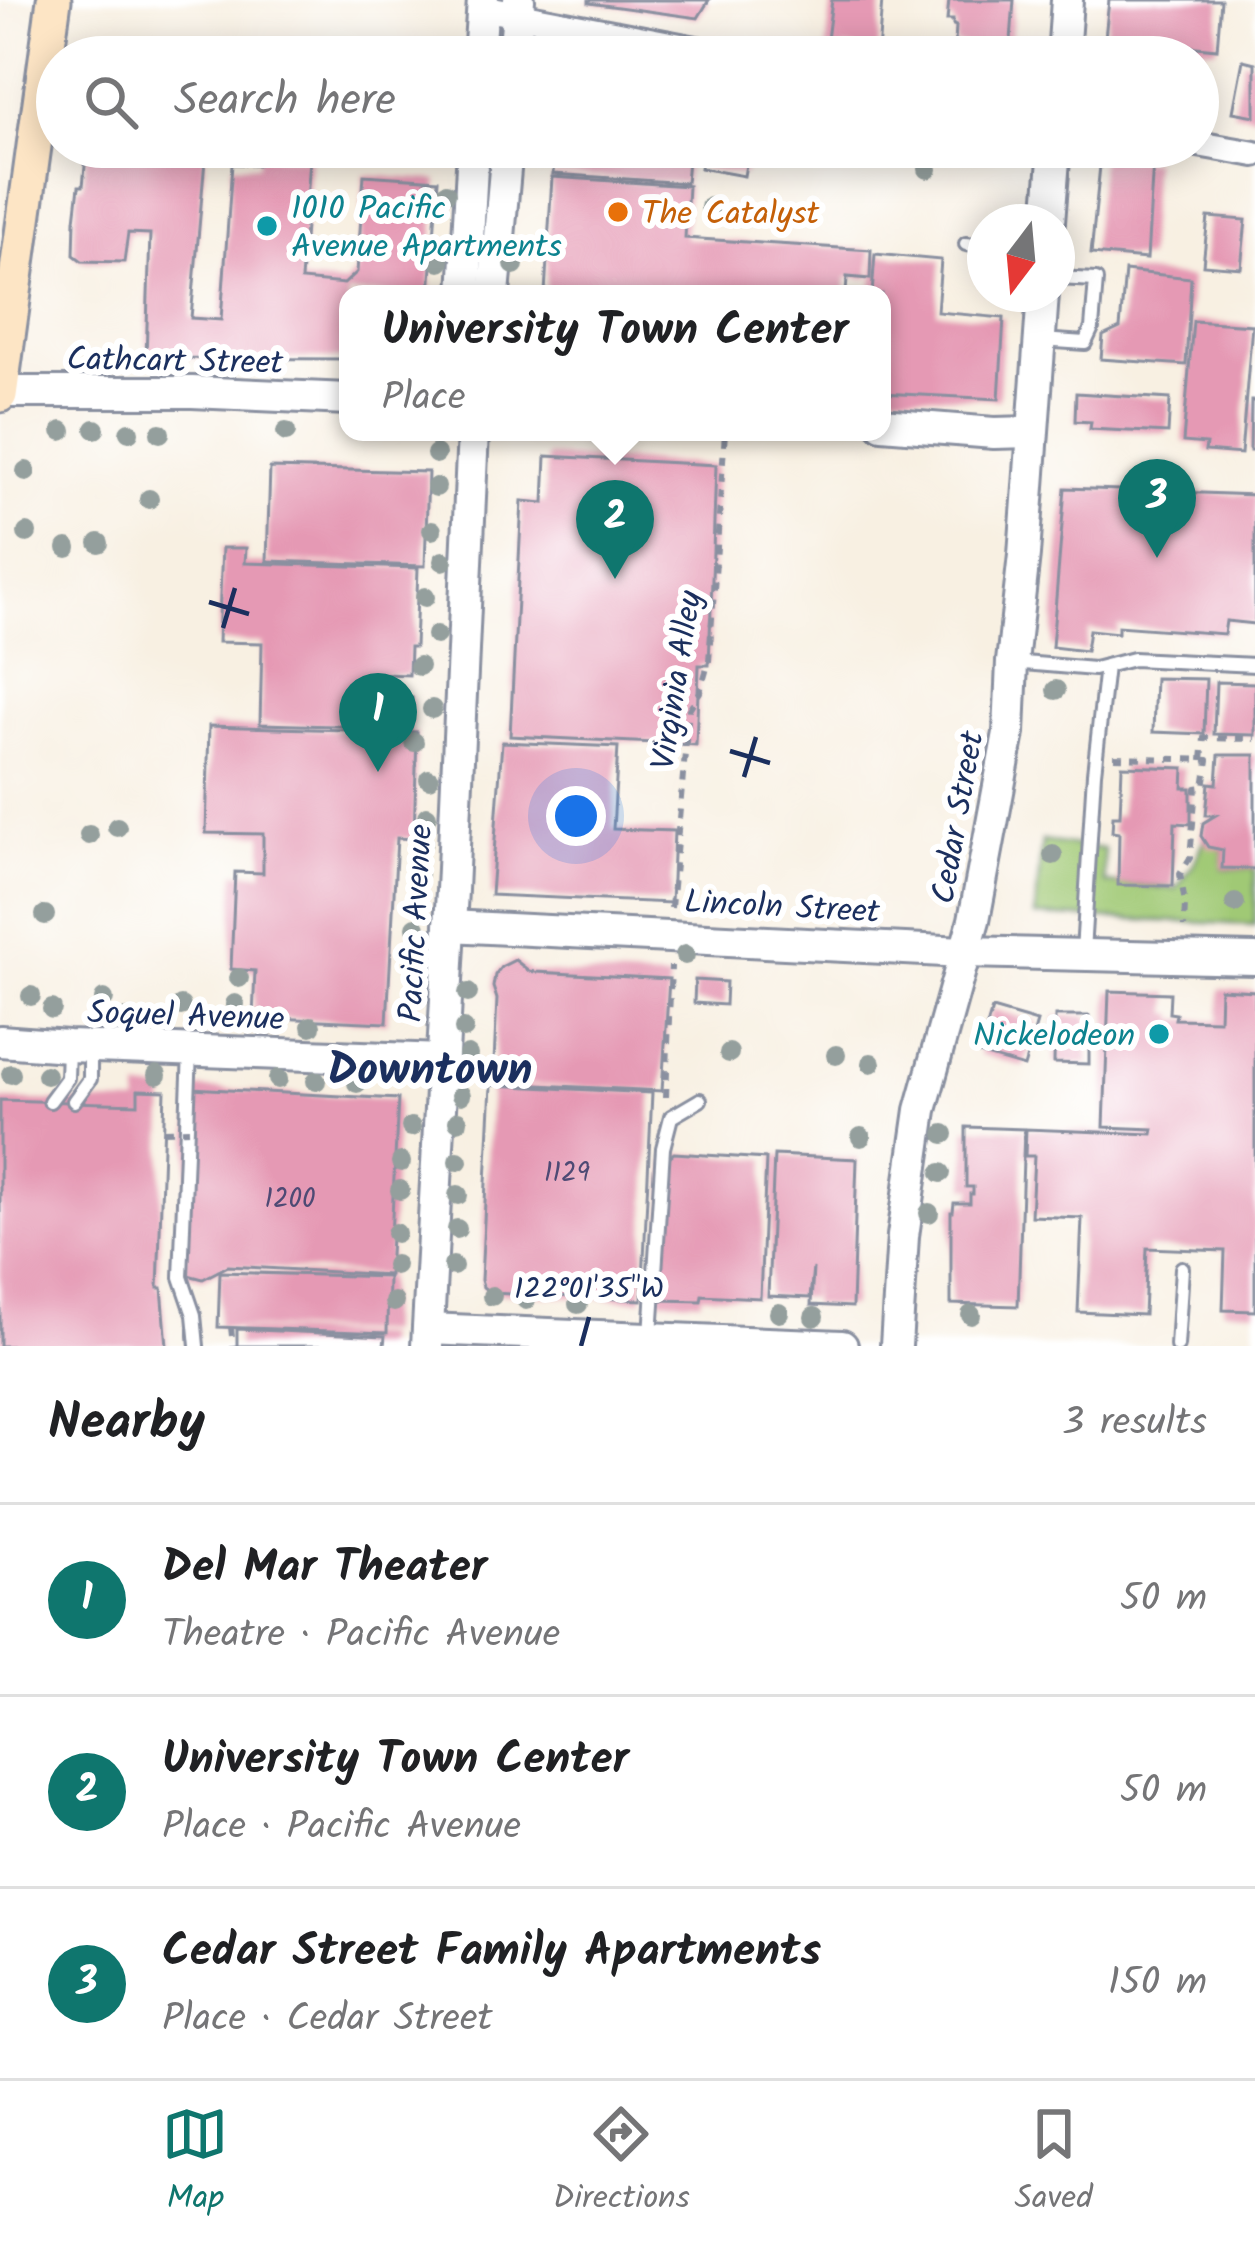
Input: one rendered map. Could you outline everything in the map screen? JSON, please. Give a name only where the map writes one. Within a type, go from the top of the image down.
[{"type":"main road","points":[[49,36],[54,0]]},
{"type":"main road","points":[[0,394],[36,131]]},
{"type":"street","points":[[1064,36],[1067,0]]},
{"type":"street","points":[[481,36],[483,4],[518,7],[610,36]]},
{"type":"street","points":[[1219,148],[1255,154]]},
{"type":"street","points":[[465,285],[472,168]]},
{"type":"street","points":[[495,285],[505,168]]},
{"type":"street","points":[[1050,204],[1053,168]]},
{"type":"street","name":"Cedar Street","points":[[896,1346],[903,1236],[921,1110],[974,920],[1009,733],[1041,312]]},
{"type":"street","name":"Cathcart Street","points":[[0,394],[192,392],[339,399]]},
{"type":"street","points":[[891,425],[1032,432]]},
{"type":"street","name":"Pacific Avenue","points":[[427,1338],[472,441]]},
{"type":"street","name":"Lincoln Street","points":[[450,926],[671,951],[1255,959]]},
{"type":"street","name":"Soquel Avenue","points":[[0,1041],[442,1060]]},
{"type":"street","points":[[427,1338],[651,1336],[693,1343],[842,1346]]},
{"type":"lane","points":[[1040,340],[1085,343],[1092,328],[1096,280],[1075,279]]},
{"type":"lane","points":[[1012,662],[1094,670],[1133,658],[1255,664]]},
{"type":"lane","points":[[1083,954],[1106,666]]},
{"type":"lane","points":[[50,1101],[67,1078],[79,1047]]},
{"type":"lane","points":[[74,1101],[90,1078],[79,1047]]},
{"type":"lane","points":[[190,1050],[181,1276],[194,1315],[197,1346]]},
{"type":"lane","points":[[651,1336],[663,1148],[671,1117],[700,1100]]},
{"type":"lane","points":[[1177,1346],[1182,1268]]},
{"type":"path","name":"Virginia Alley","points":[[663,1148],[671,905],[689,709],[700,692],[709,661],[724,441]]},
{"type":"path","points":[[1202,760],[1204,738],[1255,739]]},
{"type":"path","points":[[1108,757],[1208,760],[1204,787],[1196,788],[1190,858],[1180,874],[1184,927]]},
{"type":"path","points":[[164,1131],[189,1130]]},
{"type":"path","points":[[231,1327],[233,1346]]},
{"type":"green space","points":[[1042,841],[1104,849],[1105,883],[1176,889],[1204,841],[1223,850],[1223,868],[1255,869],[1255,925],[1035,916]]},
{"type":"building","points":[[589,0],[709,0],[698,18]]},
{"type":"building","points":[[832,0],[882,0],[879,36],[828,36]]},
{"type":"building","points":[[949,0],[1014,0],[1011,36],[955,36],[953,20],[947,20]]},
{"type":"building","points":[[1109,0],[1221,0],[1218,36],[1105,36]]},
{"type":"building","points":[[1243,60],[1255,63],[1255,116],[1233,112]]},
{"type":"building","name":"1010 Pacific Avenue Apartments","points":[[85,168],[204,168],[191,318],[221,320],[232,168],[309,168],[301,280],[344,284],[357,272],[364,175],[438,180],[431,285],[339,285],[339,359],[146,358],[150,234],[128,233],[124,262],[82,261],[74,255],[79,186],[83,186]]},
{"type":"building","points":[[553,168],[687,168],[686,183],[553,174]]},
{"type":"building","points":[[700,168],[745,168],[744,176]]},
{"type":"building","points":[[1100,168],[1153,168],[1147,259],[1091,254]]},
{"type":"building","name":"The Catalyst","points":[[552,177],[688,186],[685,238],[871,250],[870,279],[847,277],[847,285],[545,285]]},
{"type":"building","points":[[1208,217],[1246,220],[1241,268],[1203,265]]},
{"type":"building","points":[[875,254],[941,260],[937,312],[1004,318],[999,399],[891,393],[891,285],[873,285]]},
{"type":"building","points":[[1125,271],[1191,278],[1186,365],[1101,359],[1103,336],[1120,328]]},
{"type":"building","points":[[1193,321],[1252,325],[1241,454],[1205,451],[1206,444],[1183,442]]},
{"type":"building","points":[[1076,393],[1170,399],[1168,433],[1090,429],[1091,422],[1075,421]]},
{"type":"building","points":[[1251,401],[1255,401],[1255,451],[1250,451]]},
{"type":"building","points":[[546,456],[716,465],[709,665],[699,665],[696,745],[510,736],[522,501],[544,503]]},
{"type":"building","points":[[270,468],[428,472],[425,566],[267,561]]},
{"type":"building","points":[[1065,488],[1255,495],[1255,624],[1226,621],[1224,634],[1118,626],[1118,633],[1089,630],[1086,651],[1052,647]]},
{"type":"building","points":[[222,548],[246,548],[245,563],[418,568],[415,647],[410,647],[409,675],[385,674],[384,694],[412,698],[411,728],[260,724],[262,643],[218,642]]},
{"type":"building","points":[[1155,678],[1206,679],[1204,734],[1153,732]]},
{"type":"building","points":[[1216,682],[1255,683],[1255,735],[1214,734]]},
{"type":"building","points":[[209,726],[417,732],[414,839],[397,838],[387,1023],[253,1017],[255,971],[231,969],[235,872],[263,873],[263,834],[206,833]]},
{"type":"building","points":[[502,742],[618,747],[613,829],[674,831],[671,903],[491,895]]},
{"type":"building","points":[[1219,755],[1255,755],[1255,869],[1222,868],[1223,850],[1208,847],[1201,836],[1203,823],[1216,815],[1206,815],[1209,783],[1217,784]]},
{"type":"building","points":[[1122,766],[1184,768],[1183,788],[1191,788],[1191,824],[1175,823],[1173,886],[1118,885],[1119,833],[1112,832],[1113,816],[1120,816]]},
{"type":"building","points":[[515,960],[535,972],[669,979],[662,1091],[493,1083],[495,975]]},
{"type":"building","points":[[695,980],[726,982],[725,1005],[694,1003]]},
{"type":"building","points":[[1220,989],[1255,991],[1255,1311],[1223,1310],[1225,1251],[1147,1248],[1144,1315],[1078,1312],[1082,1218],[1031,1216],[1034,1156],[1025,1156],[1026,1129],[1152,1134],[1153,1129],[1104,1127],[1109,991],[1170,993],[1169,1013],[1176,1014],[1175,1019],[1219,1020]]},
{"type":"building","points":[[992,1009],[1037,1022],[1024,1067],[979,1054]]},
{"type":"building","points":[[1055,1016],[1089,1016],[1089,1064],[1054,1063]]},
{"type":"building","points":[[491,1085],[652,1093],[642,1300],[491,1293],[483,1287]]},
{"type":"building","points":[[191,1088],[398,1099],[389,1275],[228,1266],[203,1279],[184,1274]]},
{"type":"building","points":[[138,1090],[165,1091],[158,1288],[162,1288],[167,1346],[0,1346],[0,1100],[138,1104]]},
{"type":"building","points":[[966,1127],[1024,1129],[1018,1306],[951,1304],[951,1212],[954,1203],[970,1203],[973,1194],[973,1187],[966,1187]]},
{"type":"building","points":[[674,1153],[766,1159],[760,1298],[702,1295],[701,1301],[660,1300],[665,1161]]},
{"type":"building","points":[[774,1155],[857,1159],[852,1307],[811,1305],[813,1268],[810,1298],[768,1296]]},
{"type":"building","points":[[220,1272],[388,1277],[387,1333],[218,1327]]},
{"type":"building","points":[[237,1329],[385,1336],[384,1346],[237,1346]]},
{"type":"place","name":"The Catalyst","points":[[618,212]]},
{"type":"place","name":"1010 Pacific Avenue Apartments","points":[[267,226]]},
{"type":"place","name":"Cedar Street Family Apartments","points":[[1157,558]]},
{"type":"place","name":"University Town Center","points":[[615,579]]},
{"type":"place","name":"Del Mar Theater","points":[[378,772]]},
{"type":"place","name":"Nickelodeon","points":[[1159,1034]]},
{"type":"district","name":"Downtown","points":[[430,1068]]}]
